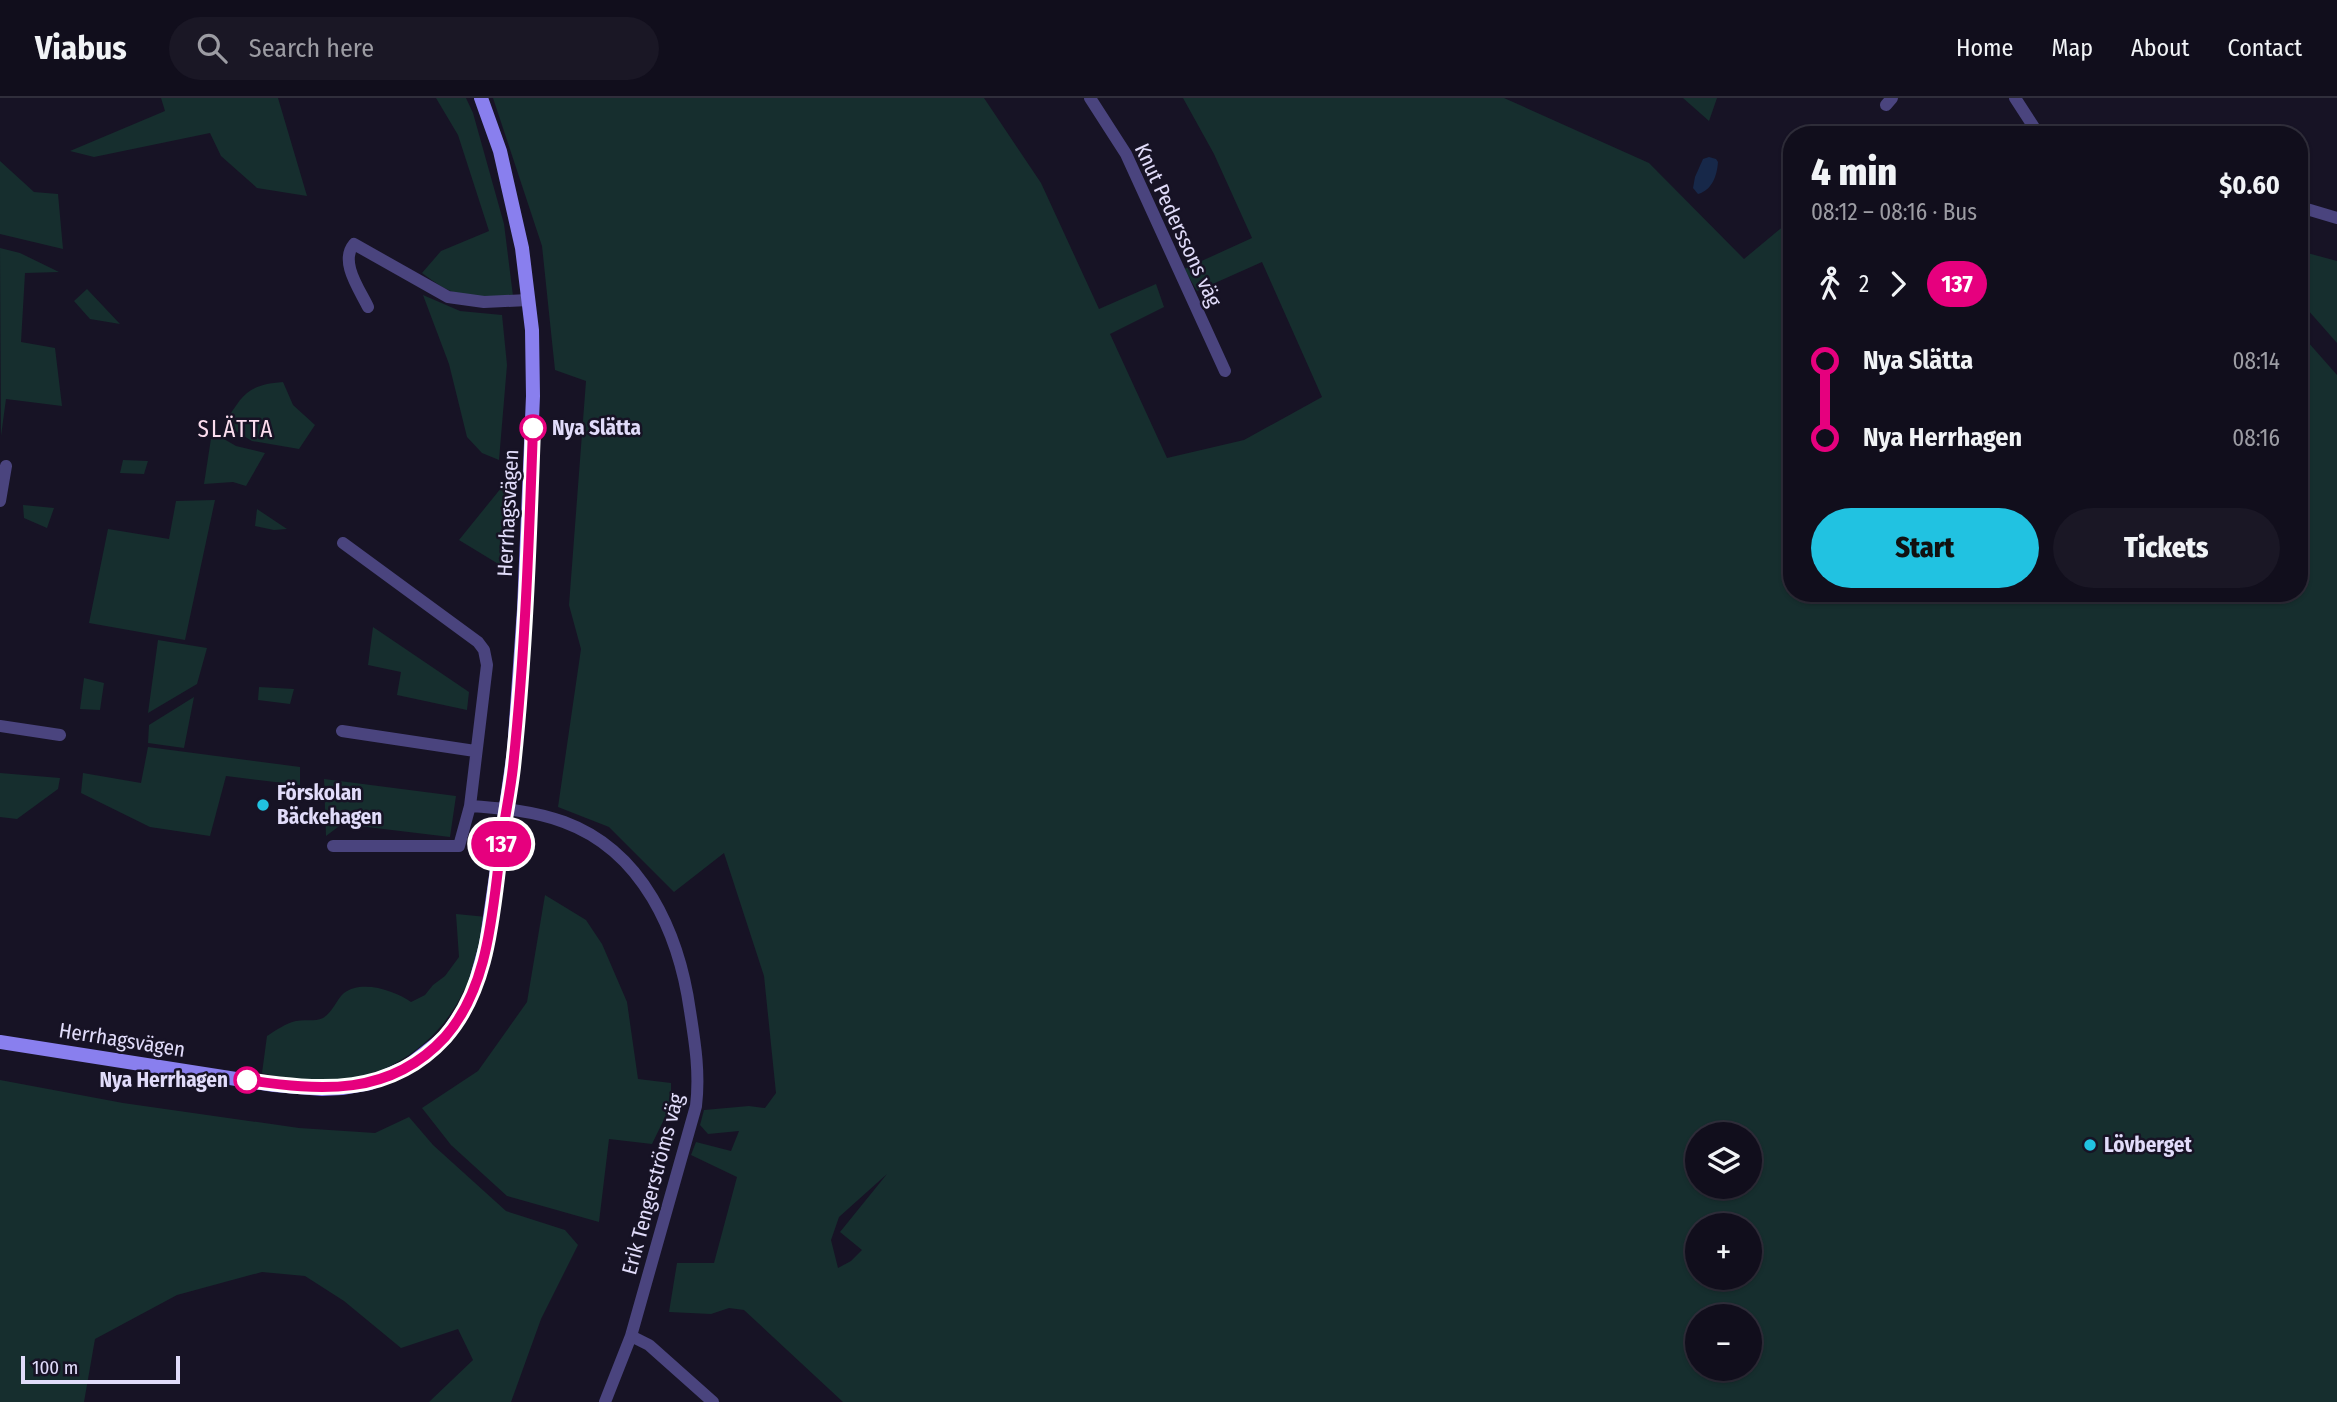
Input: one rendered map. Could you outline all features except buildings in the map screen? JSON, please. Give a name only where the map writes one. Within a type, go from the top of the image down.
[{"type":"street","name":"Herrhagsvägen","points":[[0,1042],[298,1088],[356,1086],[393,1074],[415,1062],[445,1037],[470,998],[486,945],[510,787],[520,690],[530,495],[533,360],[528,300],[515,211],[500,151],[481,98]]},
{"type":"street","name":"Knut Pederssons väg","points":[[1090,98],[1126,154],[1225,371]]},
{"type":"street","points":[[2015,98],[2033,126]]},
{"type":"street","points":[[2308,209],[2337,218]]},
{"type":"street","points":[[368,307],[353,278],[348,261],[350,249],[354,244],[449,297],[484,302],[528,300]]},
{"type":"street","points":[[0,501],[6,466]]},
{"type":"street","points":[[333,846],[459,846],[470,806],[487,665],[484,650],[478,642],[343,543]]},
{"type":"street","points":[[0,726],[60,736]]},
{"type":"street","points":[[342,731],[475,751]]},
{"type":"street","points":[[470,806],[506,808]]},
{"type":"street","name":"Erik Tengerströms väg","points":[[506,808],[573,825],[601,841],[622,858],[641,879],[659,908],[675,945],[688,994],[698,1069],[696,1106],[631,1336],[605,1402]]},
{"type":"street","points":[[631,1336],[649,1345],[713,1402]]},
{"type":"green space","points":[[161,98],[278,98],[307,196],[257,188],[221,156],[210,133],[94,157],[70,151],[165,111]]},
{"type":"green space","points":[[436,98],[466,98],[473,113],[504,224],[513,296],[475,297],[455,293],[422,273],[441,251],[489,231],[458,135]]},
{"type":"green space","points":[[493,98],[984,98],[1041,183],[1099,309],[1156,284],[1164,307],[1110,334],[1167,458],[1244,440],[1322,397],[1262,262],[1197,291],[1184,269],[1252,238],[1214,154],[1183,98],[1504,98],[1649,163],[1744,259],[1783,226],[1783,602],[2308,602],[2308,342],[2337,375],[2337,1402],[843,1402],[744,1310],[729,1308],[711,1314],[669,1312],[677,1263],[714,1263],[737,1177],[691,1155],[696,1142],[731,1151],[739,1131],[708,1134],[700,1125],[704,1110],[749,1106],[765,1108],[776,1093],[764,976],[724,853],[674,892],[609,827],[558,807],[581,649],[569,605],[586,381],[555,370],[542,246]],"holes":[[[887,1174],[840,1232],[862,1250],[851,1261],[838,1268],[831,1240],[839,1217]]]},
{"type":"green space","points":[[1683,98],[1717,98],[1709,121]]},
{"type":"green space","points":[[0,161],[34,192],[58,194],[63,249],[0,234]]},
{"type":"green space","points":[[0,248],[20,253],[59,272],[25,273],[21,342],[55,348],[62,406],[6,399],[1,436]]},
{"type":"green space","points":[[2308,253],[2337,261],[2337,343],[2308,310]]},
{"type":"green space","points":[[87,289],[120,324],[90,319],[74,301]]},
{"type":"green space","points":[[423,295],[460,311],[502,315],[507,365],[499,460],[482,453],[467,437],[449,364]]},
{"type":"green space","points":[[283,382],[293,405],[315,425],[299,449],[252,441],[224,424],[247,393],[261,386]]},
{"type":"green space","points":[[212,432],[236,446],[265,453],[246,486],[233,482],[204,484]]},
{"type":"green space","points":[[123,460],[148,461],[144,474],[120,473]]},
{"type":"green space","points":[[514,472],[505,568],[459,540]]},
{"type":"green space","points":[[215,500],[185,640],[89,623],[108,529],[169,539],[176,501]]},
{"type":"green space","points":[[23,505],[54,508],[47,528],[24,518]]},
{"type":"green space","points":[[257,509],[287,529],[274,530],[255,526]]},
{"type":"green space","points":[[373,627],[469,692],[467,710],[397,695],[401,672],[368,665]]},
{"type":"green space","points":[[158,640],[207,648],[197,684],[148,713]]},
{"type":"green space","points":[[84,678],[104,683],[100,710],[80,709]]},
{"type":"green space","points":[[259,687],[294,689],[290,704],[258,700]]},
{"type":"green space","points":[[194,697],[184,748],[148,743],[149,725]]},
{"type":"green space","points":[[148,747],[300,767],[300,785],[226,776],[210,836],[150,827],[81,793],[83,773],[141,783]]},
{"type":"green space","points":[[0,773],[60,778],[58,789],[17,819],[0,817]]},
{"type":"green space","points":[[324,779],[456,796],[450,837],[342,824],[326,836]]},
{"type":"green space","points":[[545,895],[586,920],[602,944],[627,1002],[638,1079],[671,1083],[671,1105],[652,1144],[609,1139],[599,1222],[507,1196],[451,1145],[422,1108],[478,1071],[527,1002]]},
{"type":"green space","points":[[456,914],[487,917],[475,963],[467,984],[445,1021],[413,1052],[374,1074],[342,1083],[312,1083],[262,1073],[267,1036],[292,1022],[323,1018],[341,996],[351,989],[379,988],[411,1002],[425,995],[445,976],[459,957]]},
{"type":"green space","points":[[0,1080],[123,1103],[299,1128],[375,1133],[409,1117],[433,1145],[506,1211],[565,1230],[578,1245],[541,1319],[511,1402],[429,1402],[473,1360],[458,1329],[401,1348],[344,1301],[305,1276],[262,1272],[177,1295],[95,1339],[84,1402],[0,1402]]},
{"type":"water","points":[[1709,157],[1718,162],[1716,172],[1710,186],[1698,194],[1693,188],[1695,177],[1703,159]]},
{"type":"bus line","name":"137","points":[[247,1080],[322,1089],[370,1083],[407,1067],[434,1047],[445,1037],[470,998],[486,945],[492,913],[512,769],[520,690],[533,428]]},
{"type":"place","name":"Nya Slätta","points":[[533,428]]},
{"type":"place","name":"Förskolan Bäckehagen","points":[[263,805]]},
{"type":"place","name":"Nya Herrhagen","points":[[247,1080]]},
{"type":"place","name":"Lövberget","points":[[2090,1145]]},
{"type":"district","name":"SLÄTTA","points":[[236,429]]}]
